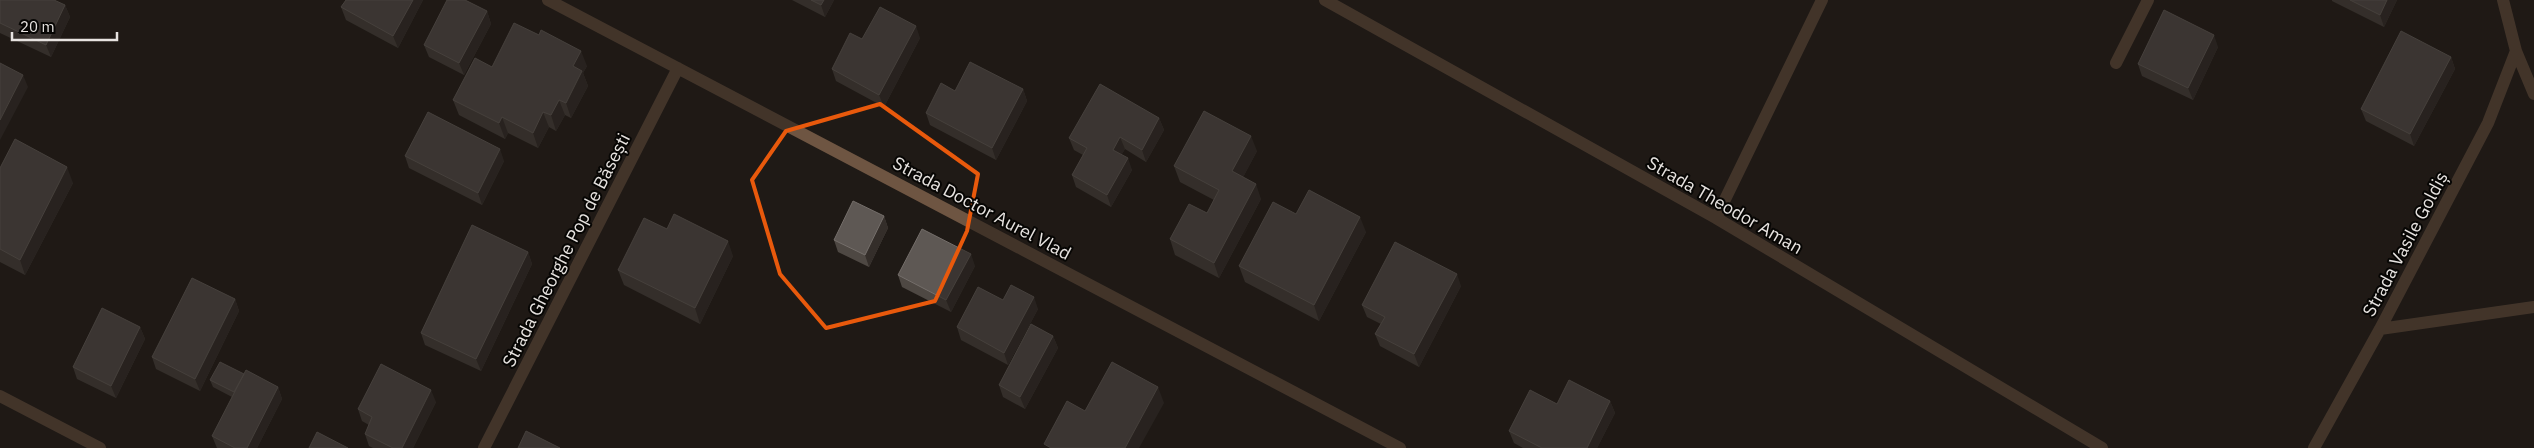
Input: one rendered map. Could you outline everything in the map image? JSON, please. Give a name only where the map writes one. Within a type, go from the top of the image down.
[{"type":"street","name":"Strada Doctor Aurel Vlad","points":[[548,0],[1400,448]]},
{"type":"street","name":"Strada Theodor Aman","points":[[1325,0],[1716,218],[2102,448]]},
{"type":"street","points":[[1716,218],[1822,0]]},
{"type":"street","points":[[2116,63],[2148,0]]},
{"type":"street","points":[[2503,0],[2516,51],[2534,94]]},
{"type":"street","name":"Strada Vasile Goldiș","points":[[2314,448],[2380,329],[2488,123],[2516,51]]},
{"type":"street","name":"Strada Gheorghe Pop de Băsești","points":[[484,448],[678,68]]},
{"type":"street","points":[[2380,329],[2534,307]]},
{"type":"street","points":[[0,396],[100,448]]},
{"type":"highlighted area","points":[[880,104],[978,174],[967,231],[935,301],[826,328],[780,274],[752,180],[786,131]]},
{"type":"building","points":[[0,0],[54,0],[65,5],[46,45],[0,23]]},
{"type":"building","points":[[346,0],[413,0],[393,36],[341,7]]},
{"type":"building","points":[[447,0],[465,0],[487,11],[459,63],[424,45]]},
{"type":"building","points":[[811,0],[824,0],[821,5]]},
{"type":"building","points":[[2350,0],[2387,0],[2380,15]]},
{"type":"building","points":[[880,7],[916,26],[879,95],[832,69],[850,33],[862,39]]},
{"type":"building","points":[[2164,10],[2214,35],[2188,88],[2138,64]]},
{"type":"building","points":[[514,23],[539,35],[541,30],[581,51],[573,66],[582,71],[566,103],[559,100],[551,115],[543,112],[533,133],[502,117],[499,123],[453,100],[475,58],[492,67]]},
{"type":"building","points":[[2401,31],[2451,57],[2410,134],[2361,109]]},
{"type":"building","points":[[970,62],[1023,89],[992,148],[926,113],[941,83],[955,91]]},
{"type":"building","points":[[0,63],[23,75],[0,120]]},
{"type":"building","points":[[1100,84],[1159,118],[1142,150],[1120,137],[1113,150],[1128,158],[1107,195],[1072,175],[1087,148],[1069,138]]},
{"type":"building","points":[[1204,111],[1251,136],[1232,171],[1256,184],[1214,263],[1170,239],[1189,204],[1207,213],[1219,190],[1174,166]]},
{"type":"building","points":[[428,112],[500,149],[478,193],[405,156]]},
{"type":"building","points":[[15,139],[67,167],[20,260],[0,249],[0,168]]},
{"type":"building","points":[[1309,190],[1360,217],[1314,305],[1239,266],[1273,202],[1296,214]]},
{"type":"building","points":[[853,201],[884,216],[865,255],[834,240]]},
{"type":"building","points":[[674,214],[728,241],[695,308],[618,270],[644,218],[667,229]]},
{"type":"building","points":[[472,225],[528,252],[476,359],[421,333]]},
{"type":"building","points":[[922,229],[971,254],[946,300],[898,275]]},
{"type":"building","points":[[1395,242],[1457,274],[1414,354],[1375,334],[1385,317],[1362,305]]},
{"type":"building","points":[[192,278],[235,299],[195,379],[152,357]]},
{"type":"building","points":[[1011,285],[1034,297],[1004,353],[957,327],[978,287],[1003,300]]},
{"type":"building","points":[[102,308],[140,327],[111,386],[73,367]]},
{"type":"building","points":[[1031,324],[1053,336],[1020,397],[999,385]]},
{"type":"building","points":[[220,362],[244,374],[234,392],[210,380]]},
{"type":"building","points":[[1112,362],[1158,387],[1125,448],[1051,448],[1044,444],[1067,401],[1085,411]]},
{"type":"building","points":[[381,364],[431,390],[402,448],[393,448],[365,434],[372,417],[358,409]]},
{"type":"building","points":[[246,370],[278,387],[247,448],[235,448],[212,436]]},
{"type":"building","points":[[1569,380],[1610,401],[1587,448],[1542,448],[1509,431],[1530,390],[1557,404]]},
{"type":"building","points":[[526,431],[560,448],[518,448]]},
{"type":"building","points":[[317,432],[348,448],[309,448]]}]
